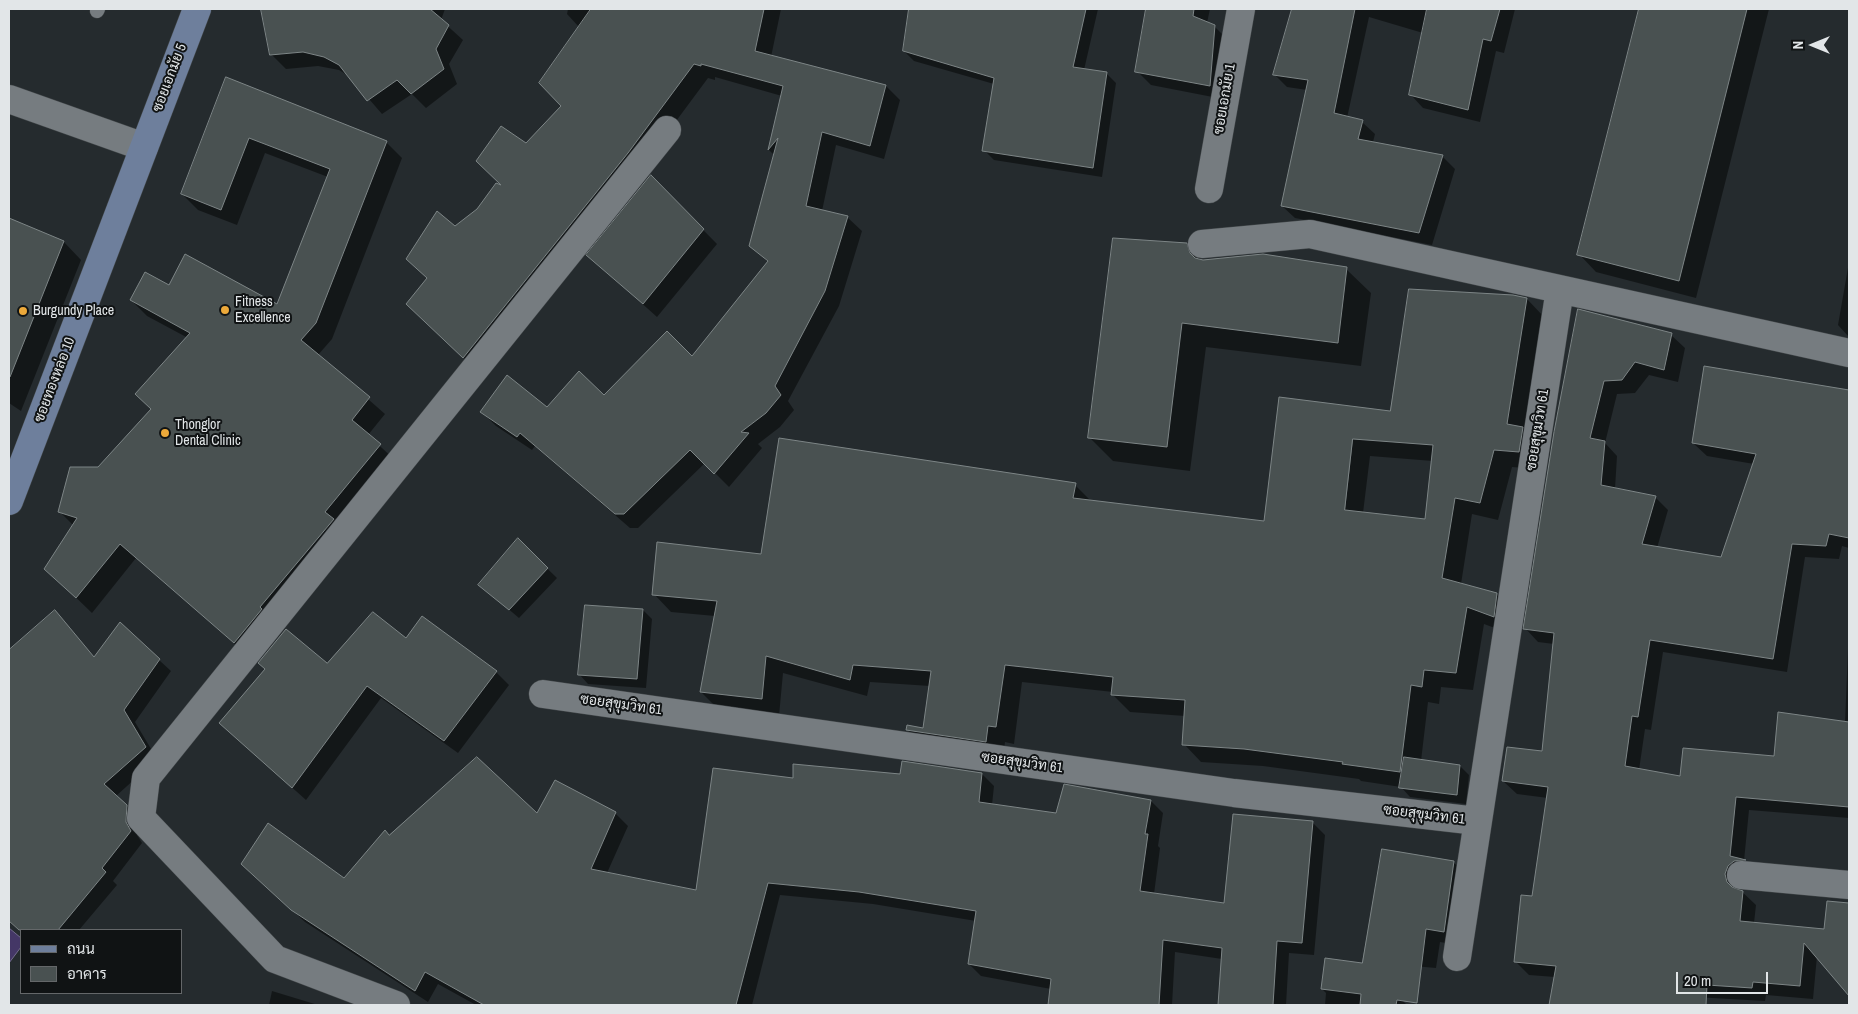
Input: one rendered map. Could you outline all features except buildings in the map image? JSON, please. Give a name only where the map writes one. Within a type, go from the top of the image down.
[{"type":"street","name":"ซอยเอกมัย 5","points":[[144,147],[197,9]]},
{"type":"street","name":"ซอยเอกมัย 1","points":[[1209,189],[1241,9]]},
{"type":"street","points":[[9,98],[144,147]]},
{"type":"street","points":[[396,1005],[275,959],[142,818],[146,778],[667,130]]},
{"type":"street","name":"ซอยทองหล่อ 10","points":[[9,501],[144,147]]},
{"type":"street","points":[[1202,244],[1310,234],[1849,353]]},
{"type":"street","name":"ซอยสุขุมวิท 61","points":[[543,694],[1234,793],[1477,821],[1560,289]]},
{"type":"street","points":[[1457,957],[1477,821]]},
{"type":"street","points":[[1740,875],[1849,885]]},
{"type":"shaded area","points":[[9,928],[20,937],[20,948],[9,963]]},
{"type":"place","name":"Fitness Excellence","points":[[225,310]]},
{"type":"place","name":"Burgundy Place","points":[[23,311]]},
{"type":"place","name":"Thonglor Dental Clinic","points":[[165,433]]}]
